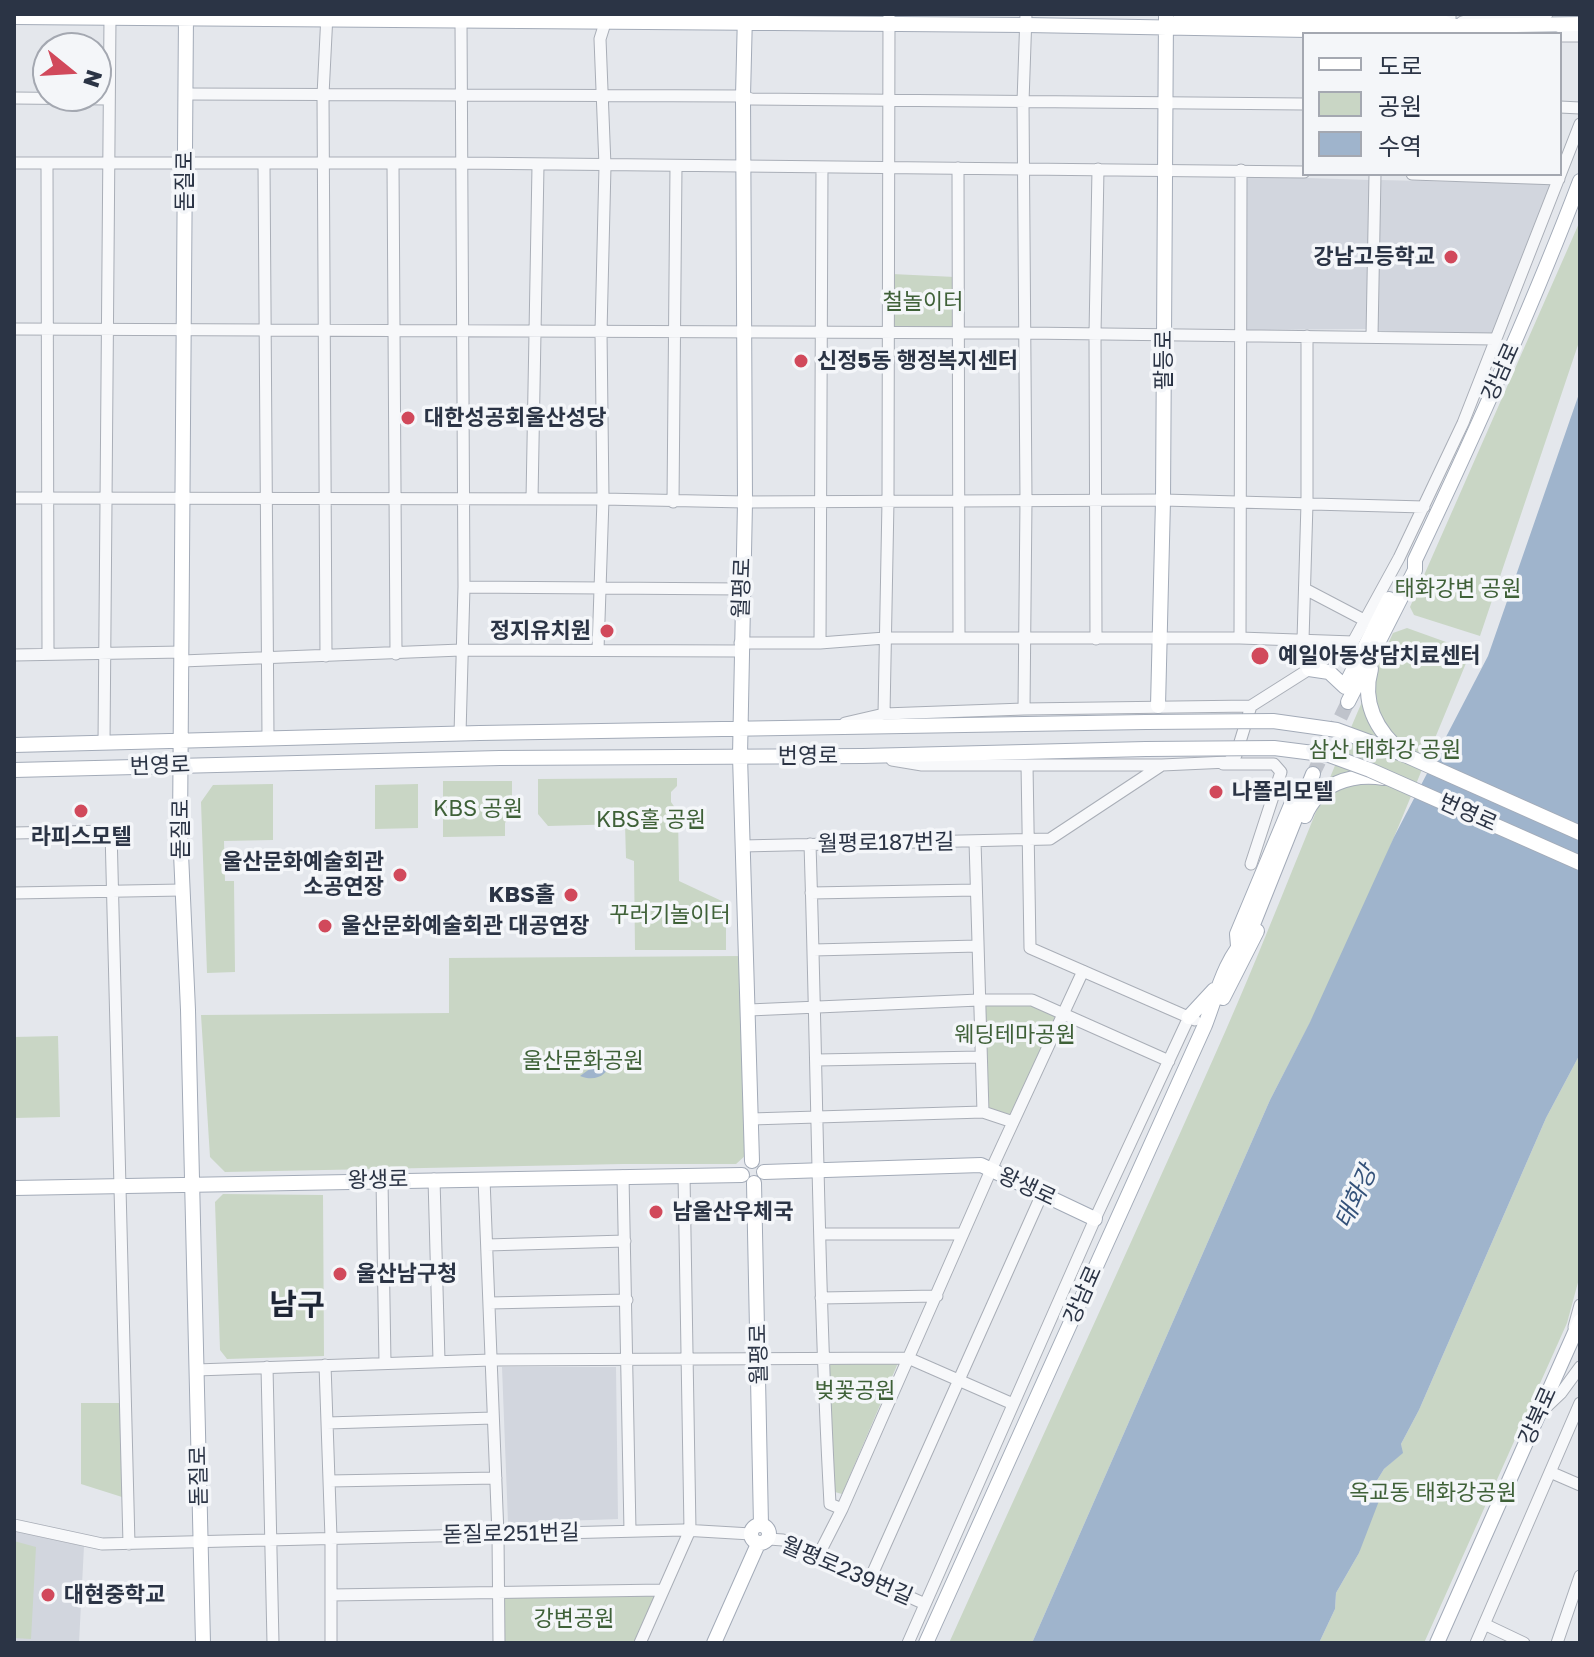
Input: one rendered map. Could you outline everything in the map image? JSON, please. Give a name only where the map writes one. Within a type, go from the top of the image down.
[{"type":"main road","name":"돋질로","points":[[186,16],[182,890],[188,1010],[203,1643]]},
{"type":"main road","points":[[14,17],[327,17],[605,23],[745,19],[1026,19],[1394,24]]},
{"type":"main road","points":[[1227,23],[1308,32],[1435,18],[1450,25],[1580,24]]},
{"type":"main road","name":"월평로","points":[[714,1643],[760,1535],[759,1357],[753,1177],[743,1167],[752,1161],[740,756],[745,502],[745,19]]},
{"type":"main road","name":"팔등로","points":[[1158,706],[1163,500],[1166,20]]},
{"type":"main road","name":"강남로","points":[[1309,669],[1329,672],[1344,696],[1415,570],[1415,560],[1501,371],[1580,181]]},
{"type":"main road","name":"강남로","points":[[1383,623],[1407,565],[1415,560]]},
{"type":"main road","points":[[1383,623],[1387,637],[1370,671],[1367,699],[1375,720],[1388,739],[1405,755]]},
{"type":"main road","name":"번영로","points":[[14,745],[686,729],[1241,721],[1302,723],[1345,732],[1405,755],[1580,833]]},
{"type":"main road","points":[[686,729],[692,732],[697,743],[687,756]]},
{"type":"main road","points":[[244,764],[237,759],[234,751],[245,739]]},
{"type":"main road","name":"번영로","points":[[14,770],[1274,748],[1312,751],[1342,759],[1580,863]]},
{"type":"main road","name":"강남로","points":[[926,1643],[1205,1025],[1238,946],[1237,934],[1309,772]]},
{"type":"main road","points":[[1205,1025],[1237,975],[1252,944],[1310,804],[1320,792],[1343,781],[1370,776],[1393,780]]},
{"type":"main road","points":[[1189,1017],[1203,1004],[1227,970]]},
{"type":"main road","name":"왕생로","points":[[14,1188],[684,1175],[753,1177],[820,1171],[981,1165],[1095,1219]]},
{"type":"main road","name":"강북로","points":[[1437,1643],[1580,1321]]},
{"type":"street","points":[[1450,25],[1483,16],[1547,14]]},
{"type":"street","points":[[326,656],[323,95],[327,17]]},
{"type":"street","points":[[110,18],[110,32]]},
{"type":"street","points":[[884,714],[888,501],[889,19]]},
{"type":"street","points":[[1024,709],[1026,333],[1023,102],[1026,19]]},
{"type":"street","points":[[460,734],[464,587],[461,21]]},
{"type":"street","points":[[598,650],[603,499],[601,332],[605,166],[600,39],[605,23]]},
{"type":"street","points":[[1450,25],[1473,32]]},
{"type":"street","points":[[185,94],[743,96],[751,99],[1302,104]]},
{"type":"street","points":[[104,743],[108,112]]},
{"type":"street","points":[[1562,171],[1580,124]]},
{"type":"street","points":[[14,163],[463,163],[1302,172]]},
{"type":"street","points":[[47,163],[48,654]]},
{"type":"street","points":[[264,164],[268,738]]},
{"type":"street","points":[[393,164],[396,654]]},
{"type":"street","points":[[532,499],[538,166]]},
{"type":"street","points":[[673,502],[676,166]]},
{"type":"street","points":[[820,643],[822,167]]},
{"type":"street","points":[[958,168],[959,638]]},
{"type":"street","points":[[1096,639],[1098,169]]},
{"type":"street","points":[[1240,638],[1241,170]]},
{"type":"street","points":[[1372,336],[1375,176]]},
{"type":"street","points":[[1493,176],[1559,179]]},
{"type":"street","points":[[825,727],[884,714],[1251,706],[1383,623],[1424,507],[1463,423],[1560,176]]},
{"type":"street","points":[[14,329],[1026,333],[1495,339]]},
{"type":"street","points":[[1303,640],[1307,336]]},
{"type":"street","points":[[14,498],[603,499],[673,502],[1163,500],[1424,507]]},
{"type":"street","points":[[464,587],[742,589]]},
{"type":"street","points":[[1305,589],[1383,623]]},
{"type":"street","points":[[14,655],[105,653],[266,658],[461,650],[740,647],[885,638],[1240,638],[1353,642]]},
{"type":"street","points":[[1219,764],[1228,762],[1236,755],[1251,706]]},
{"type":"street","points":[[863,756],[922,765],[1274,764],[1281,772],[1251,864]]},
{"type":"street","points":[[1027,765],[1030,948],[1205,1025]]},
{"type":"street","name":"월평로187번길","points":[[742,846],[1050,839],[1162,765]]},
{"type":"street","points":[[14,833],[111,831],[129,1544]]},
{"type":"street","points":[[975,841],[983,1112]]},
{"type":"street","points":[[810,844],[822,1359],[830,1504],[842,1509]]},
{"type":"street","points":[[14,893],[182,890]]},
{"type":"street","points":[[811,893],[976,890]]},
{"type":"street","points":[[813,950],[978,946]]},
{"type":"street","points":[[818,1556],[842,1509],[991,1170],[1083,971]]},
{"type":"street","points":[[749,1010],[1032,1000],[1169,1061]]},
{"type":"street","points":[[908,1643],[1095,1219],[1189,1017]]},
{"type":"street","points":[[817,1060],[981,1057]]},
{"type":"street","points":[[751,1119],[983,1112],[1013,1122]]},
{"type":"street","points":[[640,1643],[690,1530],[684,1175]]},
{"type":"street","points":[[623,1176],[630,1531]]},
{"type":"street","points":[[434,1179],[439,1361]]},
{"type":"street","points":[[484,1179],[498,1535],[499,1643]]},
{"type":"street","points":[[382,1180],[385,1363]]},
{"type":"street","points":[[870,1579],[1042,1194]]},
{"type":"street","points":[[821,1234],[963,1234]]},
{"type":"street","points":[[487,1245],[625,1241]]},
{"type":"street","points":[[821,1298],[937,1296]]},
{"type":"street","points":[[489,1303],[627,1300]]},
{"type":"street","points":[[1564,1357],[1580,1305]]},
{"type":"street","points":[[196,1370],[491,1360],[908,1358],[1013,1404]]},
{"type":"street","points":[[325,1365],[331,1643]]},
{"type":"street","points":[[267,1367],[273,1643]]},
{"type":"street","points":[[1538,1414],[1561,1393],[1580,1367]]},
{"type":"street","points":[[1476,1643],[1580,1403]]},
{"type":"street","points":[[327,1423],[493,1418]]},
{"type":"street","points":[[1550,1472],[1580,1485]]},
{"type":"street","points":[[329,1481],[496,1478]]},
{"type":"street","name":"돋질로251번길","points":[[14,1525],[102,1544],[690,1530],[760,1535]]},
{"type":"street","name":"월평로239번길","points":[[760,1535],[783,1540],[925,1604]]},
{"type":"street","points":[[1557,1643],[1579,1581]]},
{"type":"street","points":[[331,1595],[663,1590]]},
{"type":"street","points":[[1484,1624],[1524,1643]]},
{"type":"shaded area","points":[[1244,176],[1370,180],[1366,329],[1245,330]]},
{"type":"shaded area","name":"강남고등학교","points":[[1380,180],[1550,184],[1494,334],[1377,331]]},
{"type":"shaded area","points":[[502,1367],[616,1367],[618,1519],[508,1523]]},
{"type":"shaded area","name":"대현중학교","points":[[14,1531],[84,1546],[79,1643],[14,1643]]},
{"type":"green space","name":"태화강변 공원","points":[[1580,221],[1580,339],[1480,636],[1414,615],[1410,607]]},
{"type":"green space","name":"철놀이터","points":[[892,274],[955,277],[955,329],[892,328]]},
{"type":"green space","name":"삼산 태화강 공원","points":[[1407,628],[1471,651],[1347,951],[1270,1100],[1032,1643],[949,1643],[1214,1057],[1369,685],[1393,633]]},
{"type":"green space","points":[[677,778],[677,786],[671,792],[671,802],[678,812],[679,881],[726,903],[726,950],[635,950],[634,861],[626,858],[625,824],[548,826],[538,814],[538,779]]},
{"type":"green space","name":"KBS 공원","points":[[443,781],[512,781],[512,813],[505,823],[505,836],[443,837]]},
{"type":"green space","points":[[273,784],[273,840],[224,841],[225,881],[234,881],[235,972],[207,973],[201,802],[213,785]]},
{"type":"green space","points":[[418,784],[418,828],[375,829],[375,785]]},
{"type":"green space","name":"울산문화공원","points":[[741,956],[746,1155],[736,1164],[225,1172],[210,1157],[201,1015],[449,1013],[449,958]]},
{"type":"green space","name":"웨딩테마공원","points":[[979,1000],[1032,1000],[1064,1014],[1013,1122],[983,1112]]},
{"type":"green space","points":[[58,1036],[60,1117],[14,1118],[14,1037]]},
{"type":"green space","name":"옥교동 태화강공원","points":[[1580,1054],[1580,1275],[1567,1323],[1424,1643],[1319,1643],[1335,1609],[1336,1593],[1359,1553],[1376,1482],[1384,1469],[1402,1453],[1401,1444],[1419,1410],[1546,1118]]},
{"type":"green space","points":[[223,1194],[323,1195],[324,1356],[227,1359],[220,1350],[215,1202]]},
{"type":"green space","name":"벚꽃공원","points":[[898,1363],[842,1494],[835,1492],[827,1369],[831,1364]]},
{"type":"green space","points":[[81,1403],[121,1403],[122,1497],[81,1484]]},
{"type":"green space","points":[[14,1541],[36,1547],[31,1639],[14,1638]]},
{"type":"green space","name":"강변공원","points":[[658,1594],[635,1643],[503,1643],[502,1596]]},
{"type":"water","name":"태화강","points":[[1580,391],[1580,1054],[1546,1118],[1419,1410],[1401,1444],[1403,1453],[1384,1469],[1376,1482],[1382,1493],[1359,1553],[1336,1593],[1335,1609],[1319,1643],[1032,1643],[1270,1100],[1310,1022],[1394,837],[1488,656]]},
{"type":"water","points":[[612,1060],[600,1076],[580,1076],[598,1063]]},
{"type":"tunnel","points":[[1313,774],[1348,702]]},
{"type":"place","name":"강남고등학교","points":[[1451,257]]},
{"type":"place","name":"신정5동 행정복지센터","points":[[801,361]]},
{"type":"place","name":"대한성공회울산성당","points":[[408,418]]},
{"type":"place","name":"정지유치원","points":[[607,631]]},
{"type":"place","name":"예일아동상담치료센터","points":[[1260,656]]},
{"type":"place","name":"나폴리모텔","points":[[1216,792]]},
{"type":"place","name":"라피스모텔","points":[[81,811]]},
{"type":"place","name":"울산문화예술회관 소공연장","points":[[400,875]]},
{"type":"place","name":"KBS홀","points":[[571,895]]},
{"type":"place","name":"울산문화예술회관 대공연장","points":[[325,926]]},
{"type":"place","name":"남울산우체국","points":[[656,1212]]},
{"type":"place","name":"울산남구청","points":[[340,1274]]},
{"type":"place","name":"대현중학교","points":[[48,1595]]},
{"type":"district","name":"남구","points":[[297,1305]]},
{"type":"park label","name":"KBS홀 공원","points":[[651,820]]},
{"type":"park label","name":"꾸러기놀이터","points":[[670,915]]}]
